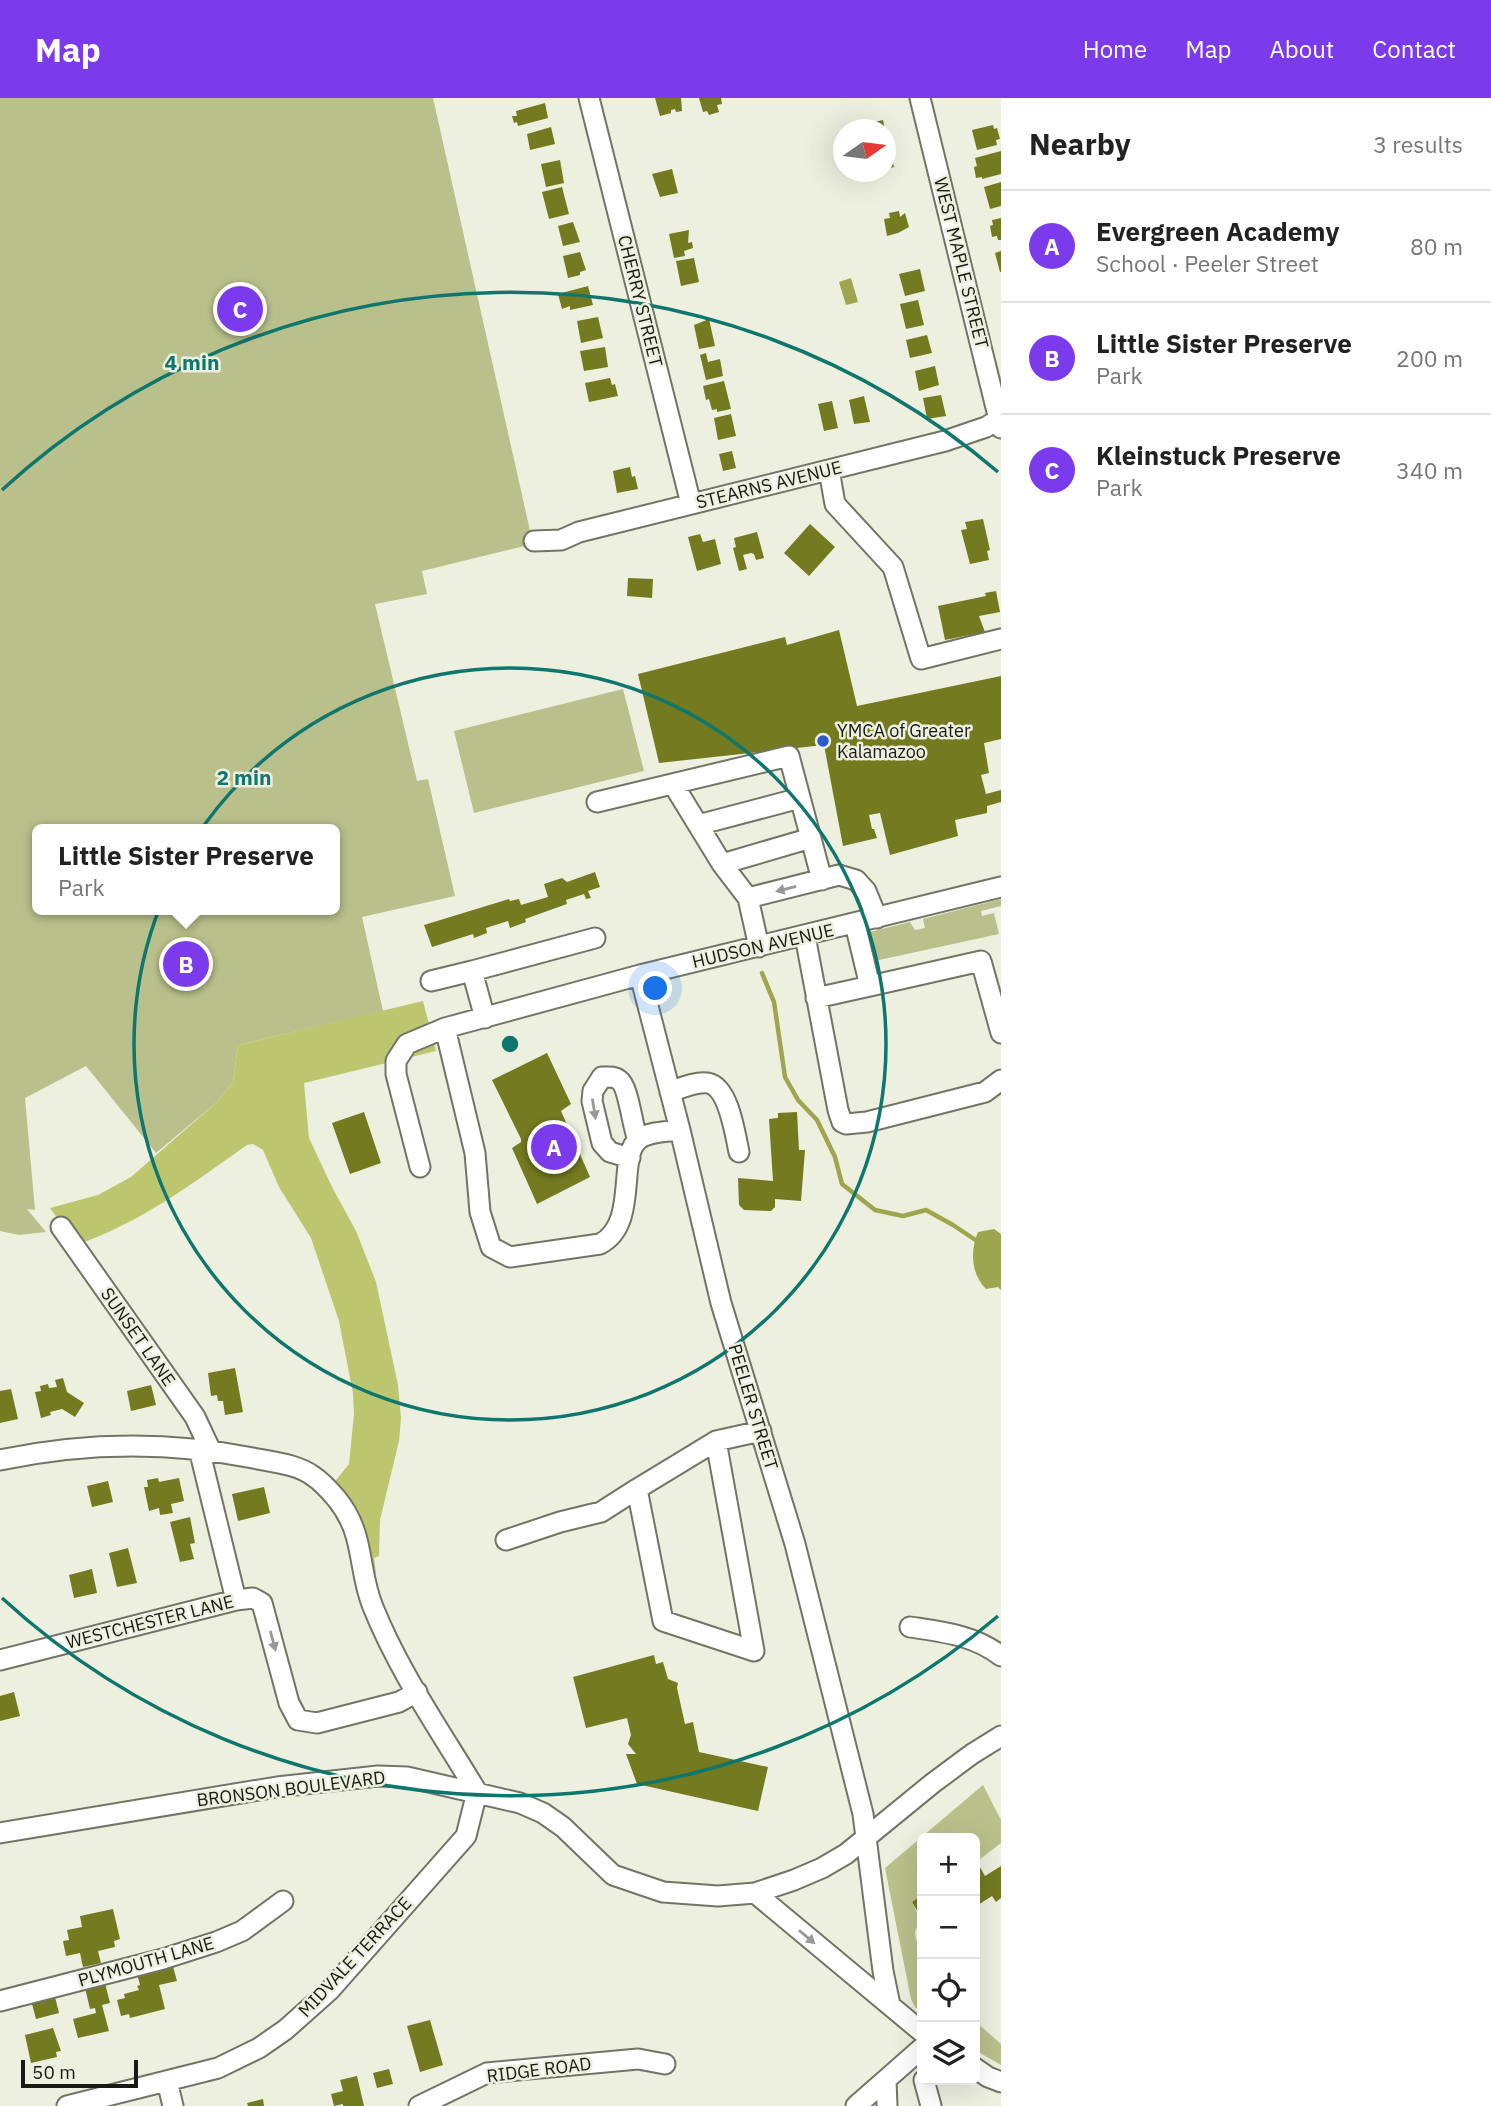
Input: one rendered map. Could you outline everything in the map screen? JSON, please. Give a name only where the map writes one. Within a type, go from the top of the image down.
[{"type":"street","name":"CHERRY STREET","points":[[589,98],[691,504]]},
{"type":"street","name":"WEST MAPLE STREET","points":[[920,98],[1000,421]]},
{"type":"street","name":"STEARNS AVENUE","points":[[534,541],[561,540],[579,532],[945,441],[1000,421]]},
{"type":"street","points":[[829,470],[835,504],[893,566],[921,659],[1001,639]]},
{"type":"street","points":[[597,802],[789,756],[822,880]]},
{"type":"street","points":[[673,784],[722,863],[748,898],[759,947]]},
{"type":"street","points":[[698,825],[800,798]]},
{"type":"street","points":[[722,863],[811,838]]},
{"type":"street","points":[[748,898],[839,875],[856,880],[866,891],[877,918]]},
{"type":"street","name":"HUDSON AVENUE","points":[[421,1167],[398,1086],[396,1061],[407,1044],[444,1028],[640,975],[1001,887]]},
{"type":"street","points":[[855,924],[870,985]]},
{"type":"street","points":[[805,936],[842,1122],[867,1122],[985,1093],[1001,1080]]},
{"type":"street","points":[[431,981],[595,938]]},
{"type":"street","points":[[816,998],[981,961],[1001,1032]]},
{"type":"street","points":[[472,971],[485,1017]]},
{"type":"street","name":"PEELER STREET","points":[[640,975],[721,1303],[794,1544],[862,1811],[890,2005]]},
{"type":"street","points":[[444,1028],[475,1153],[480,1212],[491,1247],[498,1253],[510,1257],[600,1244],[610,1239],[616,1230],[627,1191],[634,1149],[654,1133],[680,1130]]},
{"type":"street","points":[[670,1092],[707,1082],[718,1086],[726,1099],[739,1152]]},
{"type":"street","name":"SUNSET LANE","points":[[61,1227],[195,1417],[205,1449],[236,1600]]},
{"type":"street","points":[[506,1540],[560,1522],[601,1513],[716,1441],[761,1431]]},
{"type":"street","points":[[637,1489],[663,1621],[754,1651],[716,1441]]},
{"type":"street","points":[[0,1460],[26,1454],[126,1444],[205,1449],[280,1463],[313,1476],[335,1497],[348,1516],[358,1536],[373,1607],[417,1692],[477,1793]]},
{"type":"street","name":"WESTCHESTER LANE","points":[[0,1660],[236,1600],[253,1598],[262,1603],[289,1703],[298,1720],[317,1723],[398,1702],[417,1692]]},
{"type":"street","points":[[910,1627],[954,1633],[989,1647],[1001,1656]]},
{"type":"street","name":"BRONSON BOULEVARD","points":[[0,1833],[277,1787],[378,1776],[407,1777],[520,1803],[563,1827],[613,1875],[663,1892],[718,1896],[755,1893],[778,1887],[822,1868],[846,1854],[933,1783],[1001,1736]]},
{"type":"street","name":"MIDVALE TERRACE","points":[[67,2106],[218,2068],[259,2048],[308,2011],[330,1990],[466,1836],[477,1793]]},
{"type":"street","points":[[755,1893],[917,2028]]},
{"type":"street","name":"PLYMOUTH LANE","points":[[0,2001],[163,1959],[216,1942],[242,1931],[283,1902]]},
{"type":"street","name":"RIDGE ROAD","points":[[419,2106],[486,2073],[638,2059],[665,2064]]},
{"type":"street","points":[[856,2106],[886,2080],[917,2060]]},
{"type":"street","points":[[980,2071],[1001,2082]]},
{"type":"street","points":[[886,2080],[887,2106]]},
{"type":"street","points":[[167,2081],[173,2106]]},
{"type":"street","points":[[926,2085],[931,2106]]},
{"type":"shaded area","points":[[0,98],[433,98],[533,544],[422,571],[427,594],[375,604],[417,781],[428,779],[455,896],[362,917],[383,1011],[238,1045],[233,1082],[217,1102],[156,1153],[86,1066],[25,1098],[35,1210],[27,1209],[46,1232],[19,1235],[0,1231]]},
{"type":"shaded area","points":[[851,278],[858,302],[846,305],[839,282]]},
{"type":"shaded area","points":[[623,689],[644,771],[474,813],[454,731]]},
{"type":"shaded area","points":[[1001,899],[1001,906],[981,911],[982,916],[994,913],[999,934],[870,962],[867,937],[870,932],[910,922],[915,930],[925,928],[923,919]]},
{"type":"shaded area","points":[[423,1001],[436,1051],[304,1083],[309,1138],[356,1231],[376,1282],[398,1385],[401,1418],[399,1441],[380,1520],[379,1556],[374,1558],[376,1574],[366,1576],[329,1489],[349,1464],[354,1414],[353,1393],[339,1321],[311,1238],[279,1187],[263,1150],[253,1144],[247,1145],[144,1214],[76,1245],[50,1208],[98,1195],[131,1177],[217,1102],[233,1082],[238,1045]]},
{"type":"shaded area","points":[[994,1229],[1001,1234],[1001,1290],[998,1287],[986,1289],[977,1276],[973,1262],[978,1232]]},
{"type":"shaded area","points":[[983,1785],[1001,1820],[1001,1843],[980,1859],[980,1833],[926,1833]]},
{"type":"shaded area","points":[[917,1841],[917,1898],[912,1902],[917,1912],[917,2009],[911,1999],[885,1868]]},
{"type":"shaded area","points":[[980,2025],[1001,2044],[1001,2065],[980,2053]]},
{"type":"building","points":[[655,98],[681,98],[682,111],[676,112],[675,109],[660,116]]},
{"type":"building","points":[[699,98],[721,98],[722,104],[717,105],[719,112],[709,115],[707,111],[703,112]]},
{"type":"building","points":[[545,103],[548,118],[518,126],[517,122],[514,123],[512,116],[517,116],[516,111]]},
{"type":"building","points":[[993,125],[994,129],[997,128],[1000,139],[996,140],[997,145],[977,150],[972,130]]},
{"type":"building","points":[[551,127],[555,144],[530,150],[527,134]]},
{"type":"building","points":[[1001,151],[1001,174],[976,178],[975,158]]},
{"type":"building","points":[[560,160],[564,183],[546,187],[541,164]]},
{"type":"building","points":[[672,169],[678,193],[660,197],[652,174]]},
{"type":"building","points":[[1001,182],[1001,206],[990,209],[984,187]]},
{"type":"building","points":[[562,187],[569,214],[549,219],[542,192]]},
{"type":"building","points":[[899,211],[900,217],[905,213],[909,227],[887,236],[884,219],[890,218],[889,213]]},
{"type":"building","points":[[1001,218],[1001,240],[998,240],[997,236],[992,237],[990,226],[993,225],[992,220]]},
{"type":"building","points":[[573,222],[580,242],[563,246],[558,226]]},
{"type":"building","points":[[689,230],[688,243],[692,242],[693,248],[684,251],[685,256],[674,258],[669,234]]},
{"type":"building","points":[[1001,251],[1001,272],[1000,272],[995,253]]},
{"type":"building","points":[[580,252],[586,270],[580,272],[580,275],[568,278],[563,256]]},
{"type":"building","points":[[694,258],[699,282],[681,286],[676,261]]},
{"type":"building","points":[[920,269],[925,291],[905,296],[899,274]]},
{"type":"building","points":[[588,286],[593,305],[562,309],[558,294]]},
{"type":"building","points":[[918,300],[924,325],[906,329],[900,304]]},
{"type":"building","points":[[598,317],[603,338],[581,343],[577,321]]},
{"type":"building","points":[[709,319],[715,346],[699,349],[694,325]]},
{"type":"building","points":[[927,335],[932,353],[910,358],[906,340]]},
{"type":"building","points":[[605,347],[608,367],[584,371],[580,351]]},
{"type":"building","points":[[706,353],[708,362],[720,359],[723,376],[706,380],[700,355]]},
{"type":"building","points":[[935,366],[939,385],[919,391],[915,371]]},
{"type":"building","points":[[610,378],[612,385],[615,384],[618,396],[589,402],[585,383]]},
{"type":"building","points":[[724,381],[731,409],[717,412],[717,409],[712,410],[709,399],[706,400],[703,386]]},
{"type":"building","points":[[941,395],[946,416],[927,419],[923,398]]},
{"type":"building","points":[[864,396],[870,422],[854,424],[849,400]]},
{"type":"building","points":[[832,401],[838,428],[824,431],[818,404]]},
{"type":"building","points":[[731,414],[736,436],[718,440],[714,418]]},
{"type":"building","points":[[732,451],[736,468],[723,471],[719,454]]},
{"type":"building","points":[[630,467],[638,489],[617,493],[613,471]]},
{"type":"building","points":[[983,519],[990,550],[987,551],[989,560],[970,564],[961,530],[967,529],[965,522]]},
{"type":"building","points":[[810,524],[835,547],[809,576],[784,553]]},
{"type":"building","points":[[757,532],[764,558],[756,560],[751,553],[743,555],[747,569],[739,571],[733,548],[736,547],[734,538]]},
{"type":"building","points":[[700,534],[703,542],[715,539],[721,564],[697,571],[688,537]]},
{"type":"building","points":[[628,578],[653,579],[652,598],[627,596]]},
{"type":"building","points":[[996,591],[1000,612],[979,616],[985,632],[945,640],[938,606],[986,596],[985,593]]},
{"type":"building","name":"YMCA of Greater Kalamazoo","points":[[839,630],[857,706],[1001,676],[1001,739],[984,743],[989,773],[981,775],[986,794],[1001,790],[1001,802],[987,806],[987,813],[955,820],[958,836],[890,855],[880,813],[869,815],[877,838],[843,846],[824,745],[659,763],[638,674],[785,637],[787,645]]},
{"type":"building","points":[[595,872],[600,887],[588,891],[591,898],[586,899],[584,894],[510,928],[508,921],[486,928],[487,933],[474,938],[473,934],[432,947],[424,925],[509,899],[519,899],[521,905],[548,897],[544,884],[562,878],[567,882]]},
{"type":"building","points":[[547,1053],[571,1104],[561,1111],[590,1177],[537,1204],[512,1148],[521,1142],[521,1139],[492,1080]]},
{"type":"building","points":[[364,1112],[381,1163],[350,1174],[332,1123]]},
{"type":"building","points":[[797,1112],[799,1150],[805,1150],[801,1201],[775,1199],[775,1207],[771,1211],[744,1210],[739,1205],[738,1178],[773,1181],[769,1119],[778,1118],[778,1113]]},
{"type":"building","points":[[235,1368],[243,1412],[225,1415],[223,1401],[218,1401],[217,1395],[211,1396],[208,1373]]},
{"type":"building","points":[[63,1378],[67,1392],[84,1403],[75,1417],[62,1409],[41,1418],[35,1392],[41,1391],[40,1386],[48,1384],[49,1388],[57,1387],[55,1380]]},
{"type":"building","points":[[151,1385],[156,1405],[131,1411],[127,1391]]},
{"type":"building","points":[[11,1389],[18,1419],[0,1423],[0,1391]]},
{"type":"building","points":[[158,1478],[159,1482],[179,1478],[184,1501],[171,1504],[173,1513],[160,1515],[159,1508],[149,1511],[144,1487],[148,1487],[147,1480]]},
{"type":"building","points":[[108,1481],[113,1502],[92,1507],[87,1486]]},
{"type":"building","points":[[264,1487],[270,1513],[238,1521],[232,1494]]},
{"type":"building","points":[[190,1517],[195,1543],[190,1544],[194,1559],[180,1562],[170,1522]]},
{"type":"building","points":[[128,1548],[137,1583],[117,1587],[109,1553]]},
{"type":"building","points":[[92,1569],[97,1593],[74,1598],[69,1575]]},
{"type":"building","points":[[654,1655],[656,1664],[663,1662],[668,1679],[678,1683],[685,1724],[693,1722],[699,1752],[768,1767],[758,1811],[637,1784],[626,1754],[636,1754],[628,1744],[631,1735],[627,1718],[586,1728],[573,1677]]},
{"type":"building","points":[[14,1692],[20,1716],[0,1721],[0,1696]]},
{"type":"building","points":[[1001,1866],[1001,1898],[996,1902],[992,1896],[980,1904],[980,1867],[985,1876]]},
{"type":"building","points":[[113,1909],[120,1939],[114,1941],[115,1947],[98,1951],[101,1963],[83,1967],[80,1953],[66,1956],[63,1941],[69,1940],[67,1930],[82,1927],[80,1916]]},
{"type":"building","points":[[172,1963],[177,1981],[159,1985],[165,2009],[130,2018],[129,2014],[121,2016],[117,2000],[125,1998],[124,1994],[139,1990],[136,1970]]},
{"type":"building","points":[[105,1983],[110,2003],[102,2005],[109,2031],[78,2038],[73,2019],[96,2013],[95,2008],[90,2009],[85,1988]]},
{"type":"building","points":[[54,1993],[59,2013],[36,2019],[31,2000]]},
{"type":"building","points":[[430,2020],[443,2065],[420,2072],[407,2026]]},
{"type":"building","points":[[53,2028],[61,2051],[56,2052],[57,2057],[31,2063],[25,2035]]},
{"type":"building","points":[[389,2069],[393,2084],[377,2088],[373,2073]]},
{"type":"building","points":[[357,2076],[364,2106],[334,2106],[331,2094],[343,2091],[340,2080]]},
{"type":"building","points":[[263,2099],[264,2106],[248,2106],[247,2103]]},
{"type":"waterway","points":[[762,973],[774,1002],[785,1077],[798,1100],[817,1120],[835,1157],[842,1184],[875,1210],[903,1216],[926,1210],[977,1241]]},
{"type":"place","name":"Kleinstuck Preserve","points":[[240,309]]},
{"type":"place","name":"YMCA of Greater Kalamazoo","points":[[823,741]]},
{"type":"place","name":"Little Sister Preserve","points":[[186,964]]},
{"type":"place","name":"Evergreen Academy","points":[[554,1147]]}]
